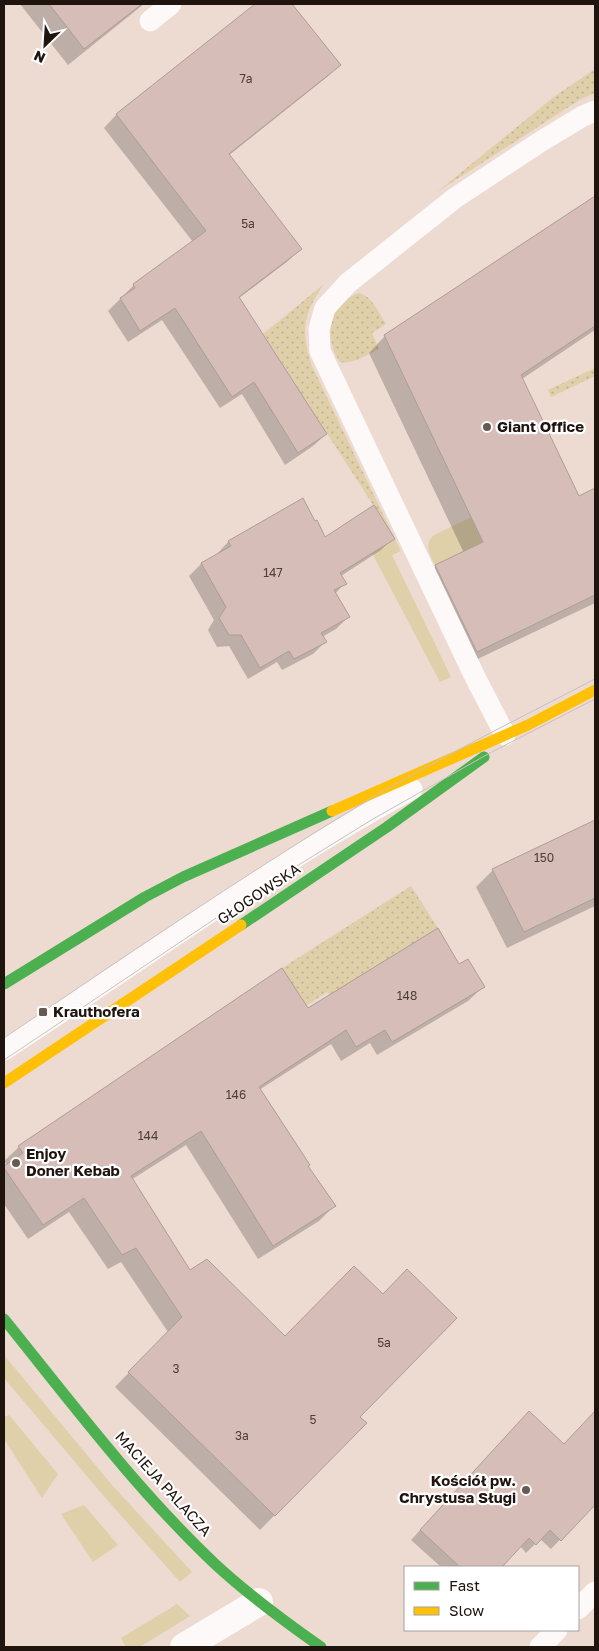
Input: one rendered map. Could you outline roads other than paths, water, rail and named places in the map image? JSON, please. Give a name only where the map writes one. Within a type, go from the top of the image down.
[{"type":"street","name":"GŁOGOWSKA","points":[[4,984],[145,897],[183,877],[506,735],[595,690]]},
{"type":"street","name":"GŁOGOWSKA","points":[[4,1083],[387,827],[528,725]]},
{"type":"street","name":"MACIEJA PALACZA","points":[[4,1320],[173,1521],[215,1563],[259,1602],[321,1647]]},
{"type":"street","points":[[184,1647],[259,1602]]},
{"type":"lane","points":[[150,21],[171,4]]},
{"type":"lane","points":[[506,735],[475,677],[320,351],[319,330],[325,308],[348,283],[455,198],[540,142],[595,111]]},
{"type":"lane","points":[[4,1050],[250,885],[364,815],[528,725]]},
{"type":"lane","points":[[579,1608],[595,1592]]},
{"type":"lane","points":[[540,1647],[556,1631]]},
{"type":"tram line","points":[[4,1038],[224,891],[358,806],[446,756],[595,679]]},
{"type":"tram line","points":[[4,1060],[258,890],[373,819],[488,754],[595,699]]},
{"type":"place","name":"Giant Office","points":[[487,427]]},
{"type":"place","name":"Krauthofera","points":[[43,1012]]},
{"type":"place","name":"Enjoy Doner Kebab","points":[[16,1163]]},
{"type":"place","name":"Kościół pw. Chrystusa Sługi","points":[[526,1490]]}]
